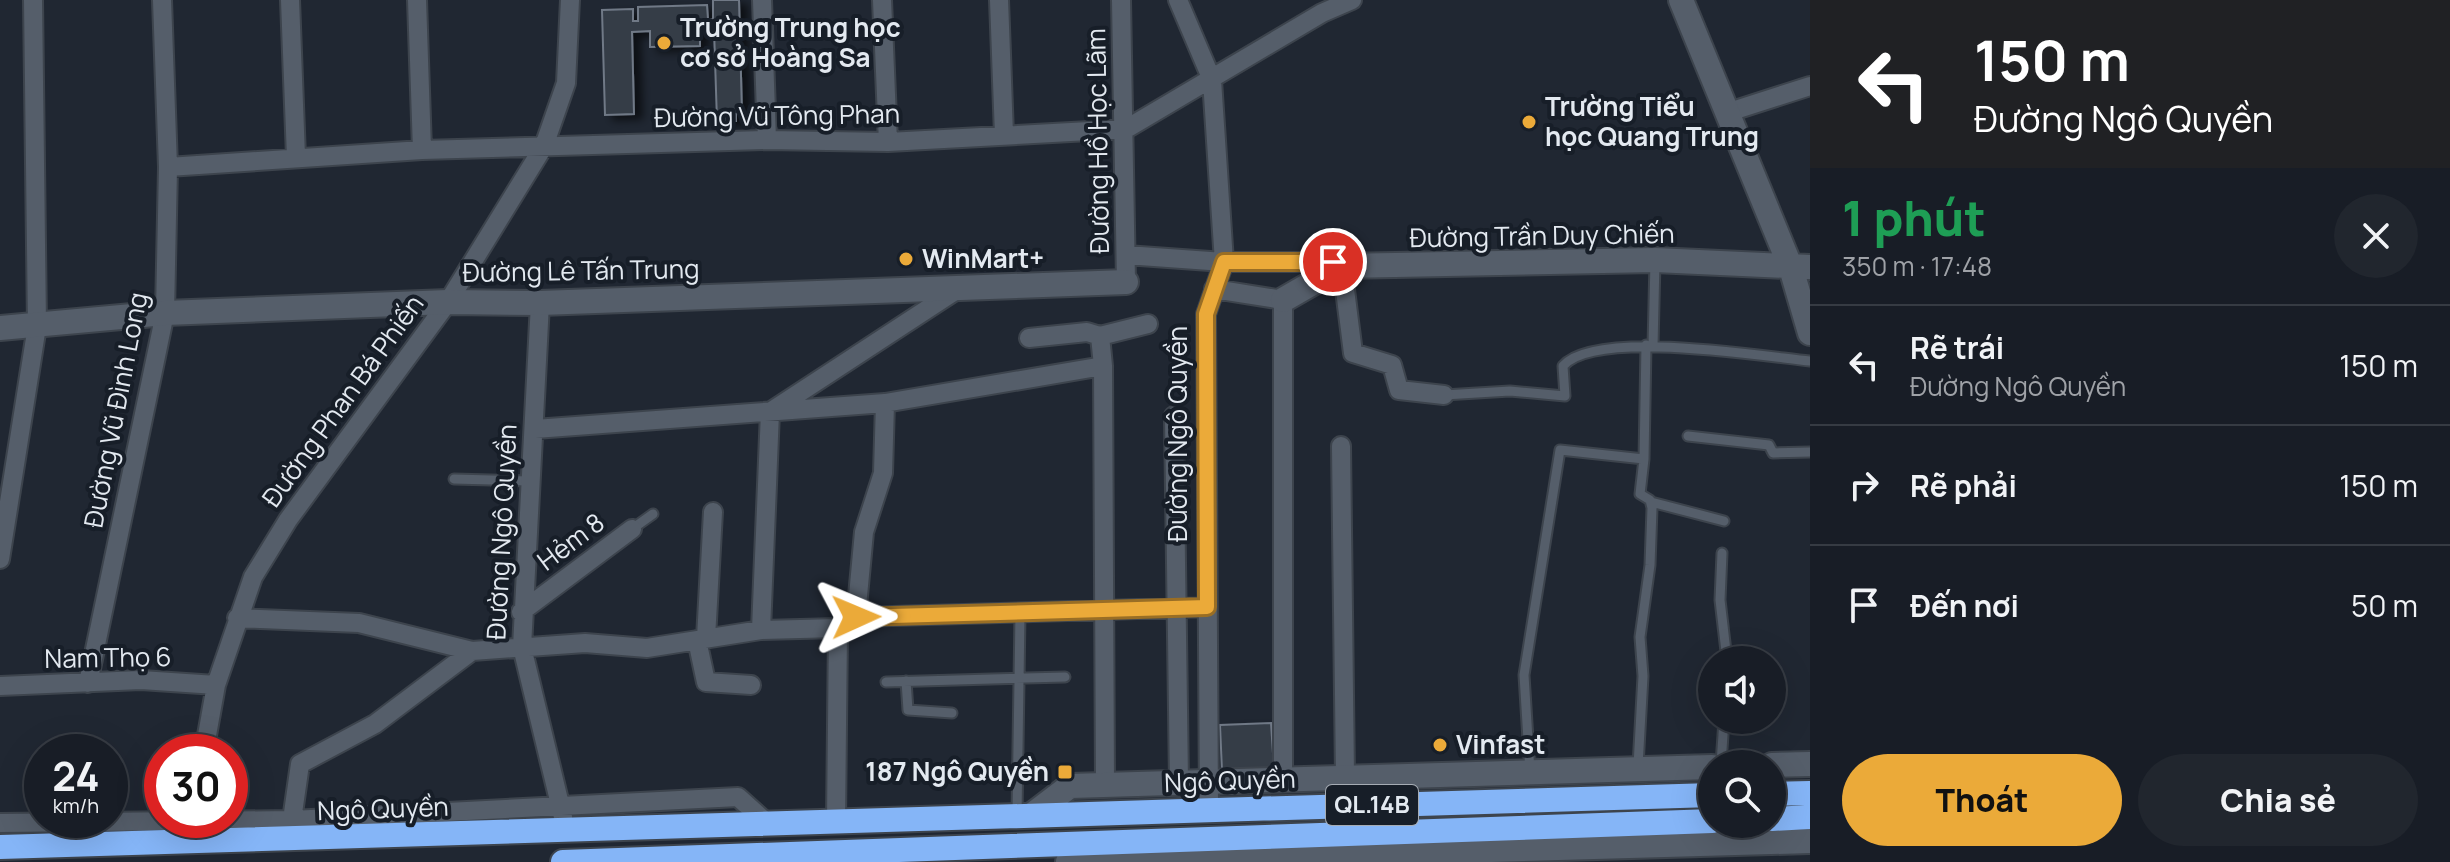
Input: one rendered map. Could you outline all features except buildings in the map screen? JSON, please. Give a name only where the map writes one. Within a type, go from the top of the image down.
[{"type":"highway","points":[[1786,794],[1810,793]]},
{"type":"highway","name":"Ngô Quyền","points":[[893,820],[1698,795]]},
{"type":"highway","points":[[1786,818],[1810,817]]},
{"type":"highway","name":"QL.14B","points":[[768,824],[893,820]]},
{"type":"highway","name":"QL.14B","points":[[563,862],[896,856],[1030,844],[1698,821]]},
{"type":"highway","name":"Ngô Quyền","points":[[248,829],[567,832],[768,824]]},
{"type":"highway","name":"Ngô Quyền","points":[[0,847],[144,832]]},
{"type":"street","points":[[0,559],[37,326],[33,0]]},
{"type":"street","name":"Đường Vũ Đình Long","points":[[88,683],[165,313],[168,167],[162,0]]},
{"type":"street","points":[[290,0],[296,157]]},
{"type":"street","points":[[417,0],[422,150]]},
{"type":"street","name":"Đường Phan Bá Phiến","points":[[207,734],[216,685],[253,577],[288,520],[448,302],[544,146],[566,83],[570,0]]},
{"type":"street","points":[[762,0],[767,140]]},
{"type":"street","points":[[882,0],[888,142]]},
{"type":"street","points":[[999,0],[1004,135]]},
{"type":"street","name":"Đường Hồ Học Lãm","points":[[1121,0],[1126,129],[1126,282]]},
{"type":"street","name":"Đường Ngô Quyền","points":[[1178,0],[1212,80],[1224,262],[1206,314],[1209,809]]},
{"type":"street","name":"Đường Vũ Tông Phan","points":[[168,167],[422,150],[767,140],[888,142],[1126,129],[1322,13],[1352,0]]},
{"type":"street","points":[[1681,0],[1726,113],[1801,267],[1810,333]]},
{"type":"street","points":[[1726,113],[1810,86]]},
{"type":"street","points":[[1126,255],[1224,262],[1329,261],[1342,266],[1353,353],[1392,365],[1399,390],[1444,395]]},
{"type":"street","name":"Đường Trần Duy Chiến","points":[[1283,300],[1342,266],[1655,260],[1801,267]]},
{"type":"street","name":"Đường Lê Tấn Trung","points":[[0,328],[165,313],[1126,282]]},
{"type":"street","points":[[770,412],[958,289]]},
{"type":"street","points":[[1214,289],[1283,300],[1283,780]]},
{"type":"street","name":"Đường Ngô Quyền","points":[[540,303],[535,429],[521,612],[522,647],[567,832]]},
{"type":"street","points":[[1029,338],[1087,332],[1100,336],[1148,324]]},
{"type":"street","points":[[1100,336],[1103,366],[1105,785]]},
{"type":"street","points":[[535,429],[885,403],[1103,366]]},
{"type":"street","points":[[856,617],[864,532],[883,473],[885,403]]},
{"type":"street","points":[[761,630],[770,412]]},
{"type":"street","points":[[1174,416],[1173,539],[1179,609],[1176,693],[1179,783]]},
{"type":"street","points":[[1341,446],[1345,777]]},
{"type":"street","points":[[713,512],[701,639],[706,682],[751,685]]},
{"type":"street","name":"Hẻm 8","points":[[521,612],[632,529]]},
{"type":"street","points":[[1173,539],[1207,540]]},
{"type":"street","points":[[237,618],[359,623],[472,651],[585,643],[647,648],[761,630],[838,628],[856,617],[1207,607]]},
{"type":"street","points":[[836,822],[838,628]]},
{"type":"street","points":[[292,820],[300,764],[375,724],[472,651]]},
{"type":"street","name":"Nam Thọ 6","points":[[0,686],[160,680],[216,685]]},
{"type":"street","points":[[1176,693],[1208,695]]},
{"type":"street","points":[[1786,765],[1810,764]]},
{"type":"street","points":[[1025,816],[1070,786],[1698,768]]},
{"type":"street","points":[[248,823],[738,797],[768,824]]},
{"type":"street","points":[[893,820],[896,856]]},
{"type":"street","points":[[0,823],[144,827]]},
{"type":"street","points":[[1030,844],[1066,862],[1588,855],[1810,841]]},
{"type":"lane","points":[[1655,260],[1640,494],[1651,502],[1724,521]]},
{"type":"lane","points":[[1444,395],[1510,391],[1565,396],[1563,366],[1569,359],[1650,345],[1810,361]]},
{"type":"lane","points":[[1688,436],[1769,445],[1773,453],[1810,452]]},
{"type":"lane","points":[[1530,772],[1524,675],[1560,450],[1644,459]]},
{"type":"lane","points":[[454,479],[530,481]]},
{"type":"lane","points":[[1638,770],[1643,676],[1640,637],[1650,565],[1651,502]]},
{"type":"lane","name":"Hẻm 8","points":[[632,529],[653,514]]},
{"type":"lane","points":[[1722,553],[1720,600],[1725,646]]},
{"type":"lane","points":[[1020,614],[1019,677],[1025,816]]},
{"type":"lane","points":[[886,682],[1065,677]]},
{"type":"lane","points":[[906,681],[908,710],[952,713]]},
{"type":"place","name":"Trường Trung học cơ sở Hoàng Sa","points":[[664,43]]},
{"type":"place","name":"Trường Tiểu học Quang Trung","points":[[1529,122]]},
{"type":"place","name":"WinMart+","points":[[906,259]]},
{"type":"place","name":"Vinfast","points":[[1440,745]]},
{"type":"place","name":"187 Ngô Quyền","points":[[1065,772]]},
{"type":"route","points":[[856,617],[1207,607],[1206,314],[1224,262],[1333,262]]}]
